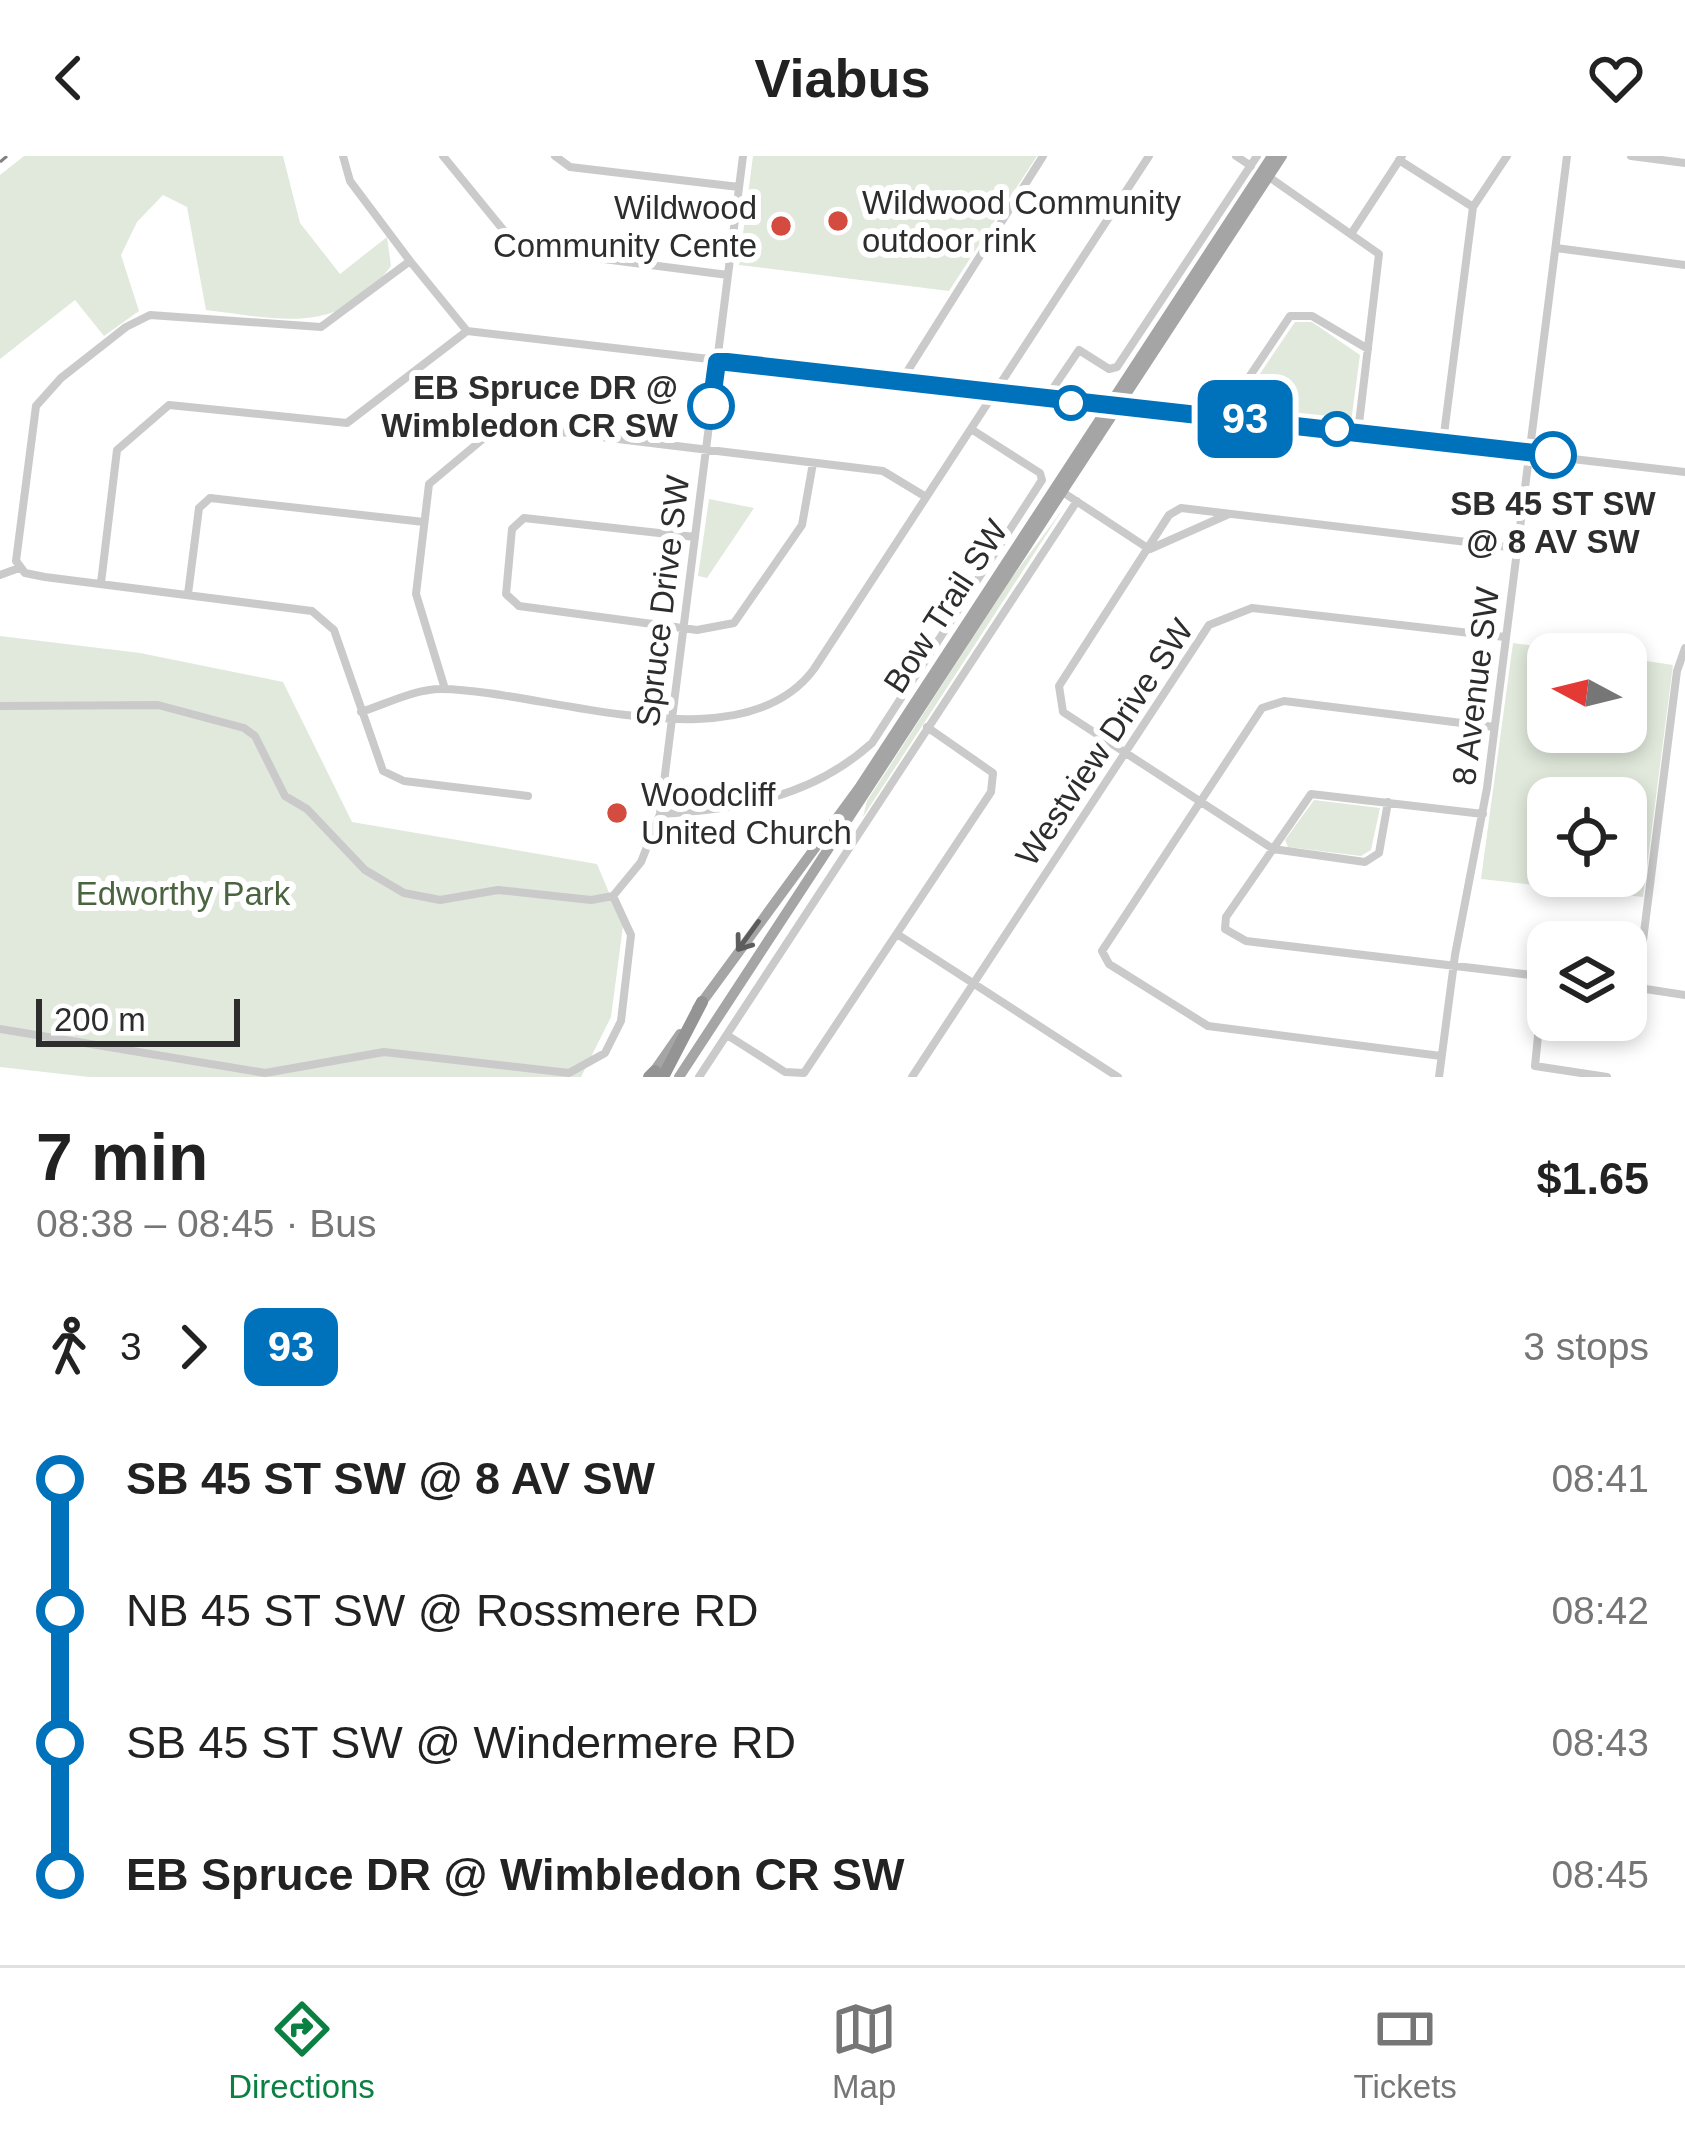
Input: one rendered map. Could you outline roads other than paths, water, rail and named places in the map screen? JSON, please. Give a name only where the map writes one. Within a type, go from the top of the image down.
[{"type":"highway","points":[[654,1076],[702,1002]]},
{"type":"main road","name":"Bow Trail SW","points":[[680,1077],[1064,493],[1272,156]]},
{"type":"main road","name":"Bow Trail SW","points":[[702,1002],[868,775],[1282,156]]},
{"type":"main road","points":[[797,872],[805,874],[807,883]]},
{"type":"street","points":[[343,156],[350,181],[467,331],[1685,472]]},
{"type":"street","points":[[443,156],[518,248],[728,275]]},
{"type":"street","points":[[555,156],[570,167],[739,187]]},
{"type":"street","name":"Spruce Drive SW","points":[[613,896],[641,862],[659,814],[743,156]]},
{"type":"street","points":[[900,383],[1042,156]]},
{"type":"street","points":[[361,712],[446,689],[671,718],[718,718],[771,704],[799,687],[1149,156]]},
{"type":"street","points":[[1236,156],[1251,166]]},
{"type":"street","points":[[1044,400],[1079,350],[1109,369],[1120,363],[1257,156]]},
{"type":"street","points":[[1443,442],[1473,207],[1507,156]]},
{"type":"street","name":"8 Avenue SW","points":[[1439,1077],[1453,965],[1483,814],[1568,156]]},
{"type":"street","points":[[1630,156],[1685,163]]},
{"type":"street","points":[[1353,231],[1401,158],[1473,207]]},
{"type":"street","points":[[1269,177],[1373,245],[1379,257],[1358,432]]},
{"type":"street","points":[[1556,248],[1685,265]]},
{"type":"street","points":[[19,568],[16,541],[36,406],[46,390],[126,327],[169,313],[321,327],[410,261]]},
{"type":"street","points":[[1223,416],[1290,316],[1312,316],[1368,349]]},
{"type":"street","points":[[101,583],[118,447],[169,405],[347,423],[467,331]]},
{"type":"street","points":[[446,689],[416,594],[424,522],[433,476],[490,433],[507,428],[890,473],[926,497]]},
{"type":"street","points":[[659,814],[732,808],[789,794],[841,769],[872,743],[1037,494],[1040,473],[971,429]]},
{"type":"street","points":[[695,537],[530,518],[512,530],[505,590],[512,603],[683,627],[726,626],[748,609],[802,524],[813,463]]},
{"type":"street","points":[[1064,493],[1149,549]]},
{"type":"street","points":[[188,594],[199,508],[210,498],[424,522]]},
{"type":"street","points":[[699,1077],[1077,501]]},
{"type":"street","points":[[1388,802],[1378,853],[1365,862],[1273,849],[1063,712],[1057,695],[1176,509],[1517,548]]},
{"type":"street","points":[[1149,549],[1229,514]]},
{"type":"street","points":[[0,575],[19,568],[45,577],[300,608],[323,616],[334,630],[378,763],[393,778],[529,796]]},
{"type":"street","name":"Westview Drive SW","points":[[912,1077],[1200,634],[1240,610],[1505,637]]},
{"type":"street","points":[[1642,921],[1685,648]]},
{"type":"street","points":[[1442,1057],[1208,1026],[1103,959],[1107,941],[1255,715],[1277,701],[1494,728]]},
{"type":"street","points":[[0,706],[158,705],[244,728],[255,736],[285,796],[307,809],[365,870],[404,893],[440,900],[498,890],[591,900],[613,896],[631,935],[621,1021],[604,1053],[569,1073],[384,1052],[265,1073],[0,1029]]},
{"type":"street","points":[[727,1035],[785,1072],[804,1073],[897,934],[994,783],[989,769],[927,727]]},
{"type":"street","points":[[1483,814],[1311,794],[1226,917],[1225,929],[1233,936],[1527,975]]},
{"type":"street","points":[[897,934],[1118,1077]]},
{"type":"street","points":[[1647,989],[1685,994]]},
{"type":"street","points":[[1538,1041],[1535,1066],[1607,1077]]},
{"type":"railway","points":[[0,162],[7,156]]},
{"type":"place","name":"Wildwood Community outdoor rink","points":[[838,221]]},
{"type":"place","name":"Wildwood Community Cente","points":[[781,226]]},
{"type":"place","name":"EB Spruce DR @ Wimbledon CR SW","points":[[711,406]]},
{"type":"place","name":"SB 45 ST SW @ 8 AV SW","points":[[1553,455]]},
{"type":"place","name":"Woodcliff United Church","points":[[617,813]]},
{"type":"park label","name":"Edworthy Park","points":[[183,893]]}]
